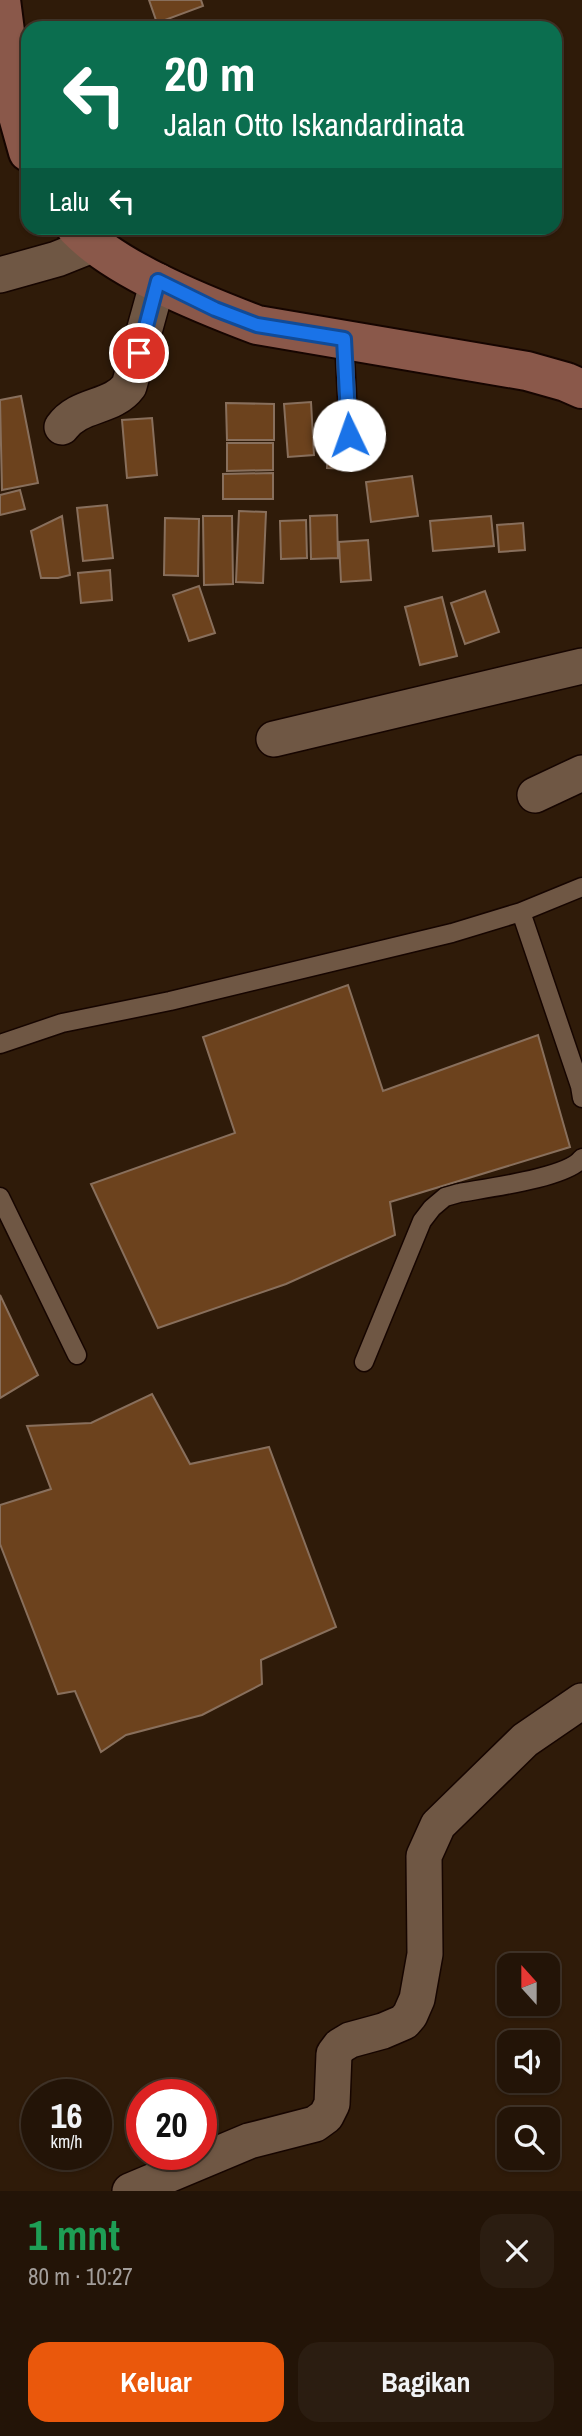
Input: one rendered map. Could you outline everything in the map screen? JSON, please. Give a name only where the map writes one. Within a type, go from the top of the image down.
[{"type":"main road","points":[[1,0],[14,102],[21,127]]},
{"type":"main road","points":[[84,236],[158,281],[215,309],[257,325],[527,371],[582,389]]},
{"type":"street","points":[[0,275],[57,259],[84,236]]},
{"type":"street","points":[[61,427],[76,412],[113,400],[129,386],[158,281]]},
{"type":"street","points":[[274,739],[582,666]]},
{"type":"street","points":[[535,795],[582,773]]},
{"type":"street","points":[[130,2191],[248,2141],[315,2124],[326,2116],[332,2104],[334,2054],[340,2046],[350,2040],[404,2022],[417,1999],[425,1954],[424,1856],[438,1825],[525,1740],[582,1701]]},
{"type":"lane","points":[[344,339],[349,435]]},
{"type":"lane","points":[[0,1044],[62,1023],[452,933],[521,912],[582,887]]},
{"type":"lane","points":[[521,912],[582,1098]]},
{"type":"lane","points":[[364,1362],[414,1236],[432,1208],[445,1198],[459,1193],[561,1173],[578,1164],[582,1158]]},
{"type":"lane","points":[[0,1197],[77,1355]]},
{"type":"building","points":[[149,0],[201,0],[203,6],[156,21]]},
{"type":"building","points":[[21,396],[38,483],[2,490],[0,400]]},
{"type":"building","points":[[311,402],[314,455],[288,457],[284,404]]},
{"type":"building","points":[[226,403],[274,404],[274,440],[227,440]]},
{"type":"building","points":[[152,418],[157,475],[127,478],[122,420]]},
{"type":"building","points":[[328,436],[349,437],[348,469],[327,468]]},
{"type":"building","points":[[227,443],[273,443],[273,470],[227,471]]},
{"type":"building","points":[[273,473],[273,499],[223,499],[223,474]]},
{"type":"building","points":[[412,476],[418,516],[371,522],[366,482]]},
{"type":"building","points":[[20,490],[25,509],[0,515],[0,495]]},
{"type":"building","points":[[107,505],[113,558],[83,561],[77,508]]},
{"type":"building","points":[[239,511],[266,512],[263,583],[236,582]]},
{"type":"building","points":[[337,515],[338,558],[311,559],[310,516]]},
{"type":"building","points":[[62,516],[70,575],[41,578],[31,531]]},
{"type":"building","points":[[203,516],[232,516],[233,584],[204,585]]},
{"type":"building","points":[[491,516],[494,546],[433,551],[430,521]]},
{"type":"building","points":[[165,518],[199,519],[198,576],[164,575]]},
{"type":"building","points":[[306,520],[307,558],[281,559],[280,521]]},
{"type":"building","points":[[523,523],[525,550],[499,552],[497,525]]},
{"type":"building","points":[[368,540],[371,580],[341,582],[339,542]]},
{"type":"building","points":[[110,570],[112,600],[81,603],[78,573]]},
{"type":"building","points":[[199,586],[215,633],[189,641],[173,595]]},
{"type":"building","points":[[485,591],[499,632],[465,644],[451,603]]},
{"type":"building","points":[[442,597],[457,656],[420,665],[405,607]]},
{"type":"building","points":[[348,985],[383,1091],[538,1035],[570,1147],[390,1202],[395,1235],[286,1284],[158,1328],[91,1184],[235,1133],[203,1037]]},
{"type":"building","points":[[0,1295],[38,1375],[0,1398]]},
{"type":"building","points":[[152,1394],[190,1464],[269,1447],[336,1627],[261,1660],[262,1684],[202,1715],[126,1735],[101,1752],[75,1691],[58,1694],[0,1544],[0,1505],[51,1489],[27,1426],[91,1423]]},
{"type":"route","points":[[139,353],[158,281],[215,309],[257,325],[344,339],[349,435]]}]
